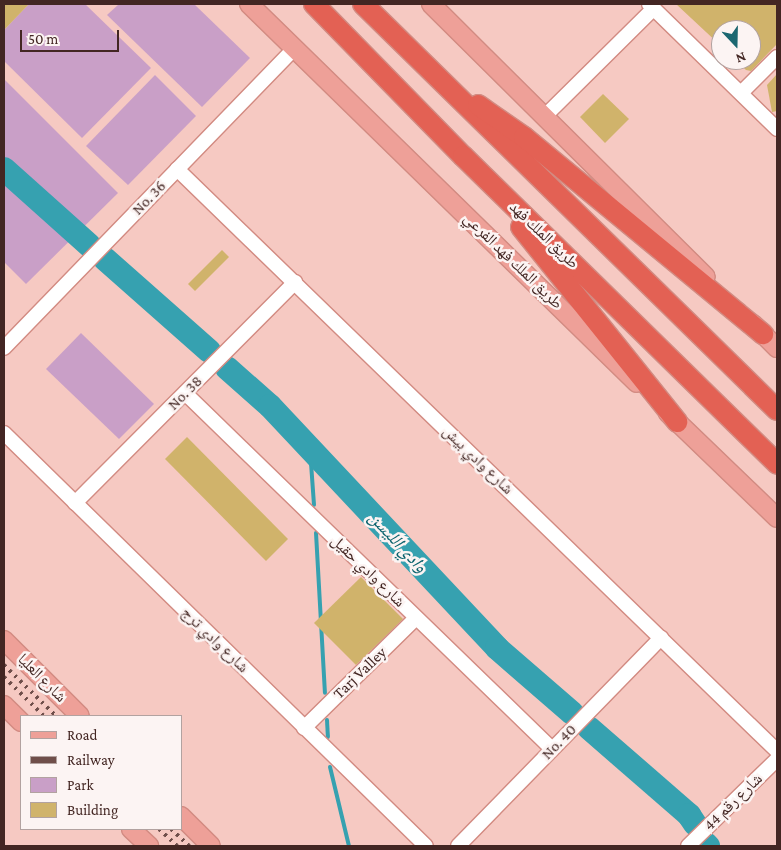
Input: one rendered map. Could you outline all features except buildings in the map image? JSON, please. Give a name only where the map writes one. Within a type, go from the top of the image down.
[{"type":"highway","name":"طريق الملك فهد","points":[[314,4],[463,156],[777,464]]},
{"type":"highway","points":[[363,4],[777,410]]},
{"type":"highway","points":[[433,74],[524,137],[763,334]]},
{"type":"highway","points":[[463,156],[677,422]]},
{"type":"main road","name":"طريق الملك فهد الفرعي","points":[[249,4],[777,518]]},
{"type":"main road","points":[[431,4],[777,348]]},
{"type":"main road","name":"شارع العليا","points":[[4,640],[79,715]]},
{"type":"main road","points":[[4,705],[20,721]]},
{"type":"main road","points":[[182,817],[211,846]]},
{"type":"main road","points":[[132,830],[149,846]]},
{"type":"street","points":[[545,116],[652,6],[777,129]]},
{"type":"street","name":"No. 36","points":[[4,348],[295,48]]},
{"type":"street","points":[[741,93],[777,57]]},
{"type":"street","name":"شارع وادي بيش","points":[[177,169],[777,752]]},
{"type":"street","name":"No. 38","points":[[75,503],[295,282]]},
{"type":"street","name":"شارع وادي حقيل","points":[[184,393],[552,749]]},
{"type":"street","name":"شارع وادي ترج","points":[[4,433],[426,846]]},
{"type":"street","name":"Tarj Valley","points":[[304,728],[416,618]]},
{"type":"street","name":"No. 40","points":[[458,846],[661,638]]},
{"type":"street","name":"شارع رقم 44","points":[[688,846],[777,759]]},
{"type":"green space","points":[[29,4],[85,4],[151,68],[82,138],[4,61],[4,30]]},
{"type":"green space","points":[[119,4],[194,4],[250,58],[202,107],[107,15]]},
{"type":"green space","points":[[155,75],[196,116],[128,185],[86,146]]},
{"type":"green space","points":[[4,79],[118,193],[26,284],[4,262]]},
{"type":"green space","points":[[81,333],[154,404],[119,439],[46,369]]},
{"type":"waterway","name":"وادي الليسن","points":[[4,169],[89,245]]},
{"type":"waterway","name":"وادي الليسن","points":[[105,259],[209,351]]},
{"type":"waterway","name":"وادي الليسن","points":[[227,368],[270,406],[497,648],[572,713]]},
{"type":"waterway","points":[[310,449],[314,505]]},
{"type":"waterway","points":[[316,533],[325,693]]},
{"type":"waterway","points":[[327,720],[328,737]]},
{"type":"waterway","name":"وادي الليسن","points":[[589,728],[689,815],[695,824]]},
{"type":"waterway","points":[[330,767],[349,846]]},
{"type":"railway","points":[[4,665],[55,715]]},
{"type":"railway","points":[[4,677],[43,715]]},
{"type":"railway","points":[[160,830],[177,846]]},
{"type":"railway","points":[[172,830],[189,846]]}]
